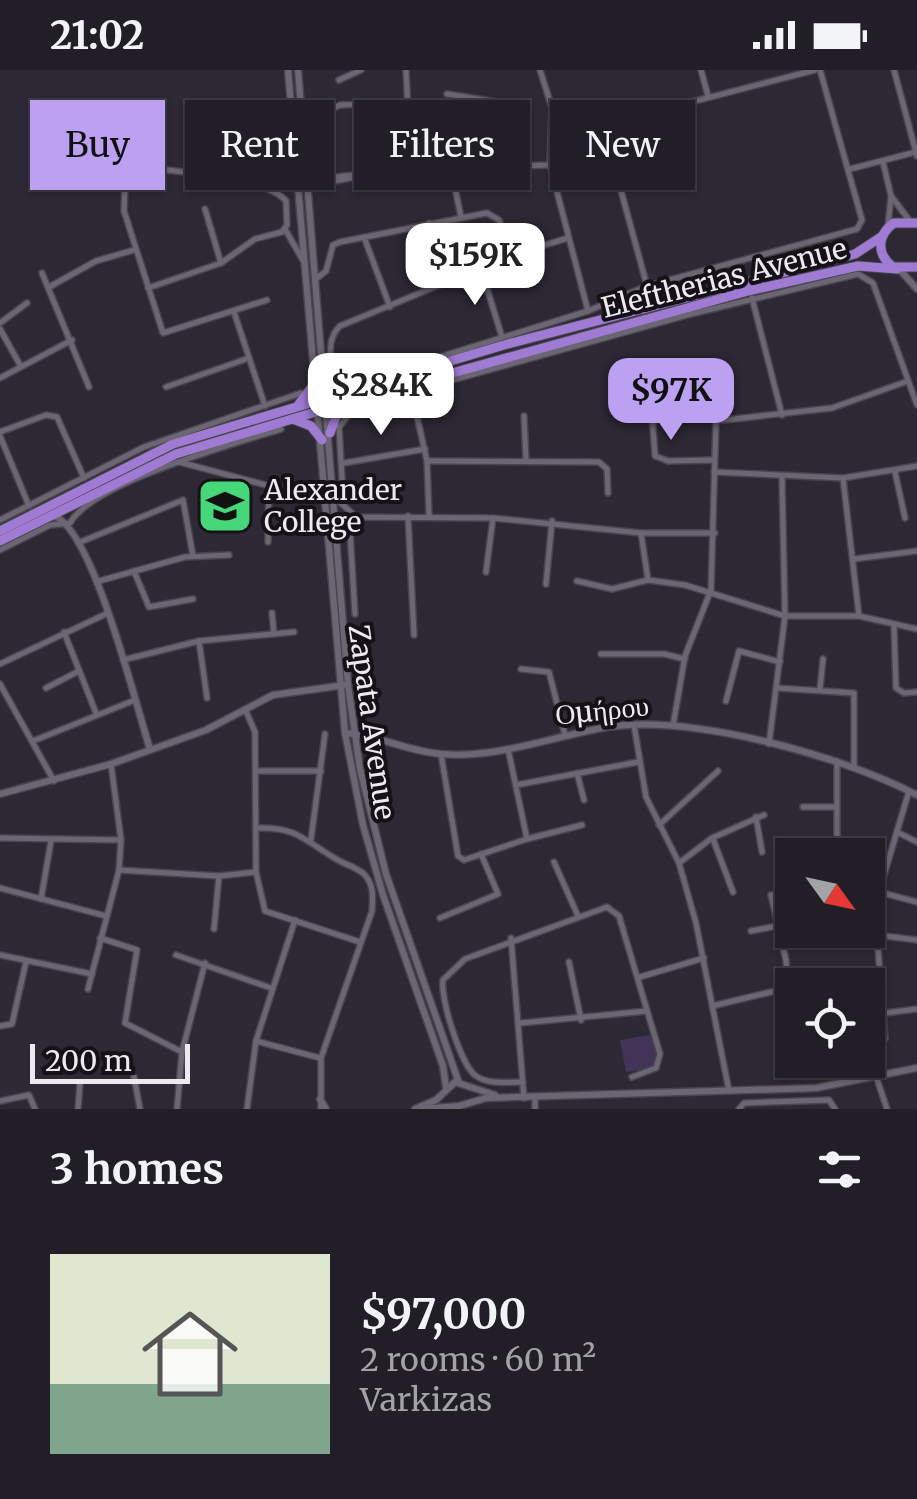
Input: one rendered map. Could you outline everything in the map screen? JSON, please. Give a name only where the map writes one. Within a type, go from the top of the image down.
[{"type":"highway","name":"Eleftherias Avenue","points":[[0,541],[176,454],[354,391],[504,345],[856,254],[884,233],[913,222]]},
{"type":"highway","points":[[884,233],[882,256],[898,269]]},
{"type":"highway","name":"Eleftherias Avenue","points":[[354,391],[624,329],[858,266],[917,267]]},
{"type":"highway","points":[[314,383],[293,414],[326,436],[354,391],[336,386],[323,369]]},
{"type":"highway","name":"Eleftherias Avenue","points":[[0,530],[133,461],[215,426],[293,414]]},
{"type":"main road","points":[[288,70],[291,100]]},
{"type":"main road","points":[[298,70],[301,100]]},
{"type":"main road","points":[[299,190],[314,383],[322,404]]},
{"type":"main road","points":[[309,190],[323,369],[322,404]]},
{"type":"main road","points":[[898,269],[917,289]]},
{"type":"main road","name":"Zapata Avenue","points":[[322,404],[339,497],[336,517],[345,733],[368,843],[453,1106]]},
{"type":"main road","name":"Zapata Avenue","points":[[326,436],[326,501],[344,685],[386,874],[468,1095],[464,1103]]},
{"type":"main road","points":[[68,524],[70,508],[81,499]]},
{"type":"main road","points":[[47,516],[68,524],[99,581],[150,749]]},
{"type":"main road","points":[[0,794],[54,782],[200,732],[283,692],[344,685]]},
{"type":"main road","name":"Ομήρου","points":[[345,733],[441,754],[634,725],[673,726],[838,761],[917,795]]},
{"type":"main road","points":[[418,1109],[520,1098],[776,1090],[877,1079],[917,1068]]},
{"type":"main road","points":[[418,1109],[445,1090],[462,1084],[520,1098]]},
{"type":"street","points":[[339,80],[361,70]]},
{"type":"street","points":[[406,70],[406,100]]},
{"type":"street","points":[[540,70],[550,102]]},
{"type":"street","points":[[701,70],[708,96]]},
{"type":"street","points":[[568,238],[512,255],[333,332],[334,370],[354,391],[647,286],[857,228],[862,220],[850,169],[818,70],[694,100]]},
{"type":"street","points":[[850,169],[916,154],[894,70]]},
{"type":"street","points":[[447,94],[484,100]]},
{"type":"street","points":[[883,162],[891,196],[884,233]]},
{"type":"street","points":[[530,167],[550,165]]},
{"type":"street","points":[[165,170],[205,174],[277,193],[286,201],[285,230],[305,264]]},
{"type":"street","points":[[128,190],[124,211],[163,333],[267,300]]},
{"type":"street","points":[[455,190],[461,217]]},
{"type":"street","points":[[556,190],[588,310]]},
{"type":"street","points":[[621,190],[647,286]]},
{"type":"street","points":[[891,196],[913,222]]},
{"type":"street","points":[[206,209],[221,263]]},
{"type":"street","points":[[316,280],[326,271],[333,246],[461,217],[495,215],[512,255]]},
{"type":"street","points":[[429,222],[448,282]]},
{"type":"street","points":[[148,288],[221,263],[255,239],[285,230]]},
{"type":"street","points":[[364,236],[390,308]]},
{"type":"street","points":[[52,286],[96,261],[134,250]]},
{"type":"street","points":[[481,269],[502,337]]},
{"type":"street","points":[[42,273],[52,286],[89,387]]},
{"type":"street","points":[[657,320],[864,275],[873,283],[917,405]]},
{"type":"street","points":[[752,298],[782,415]]},
{"type":"street","points":[[21,366],[0,326],[27,303]]},
{"type":"street","points":[[234,312],[265,406]]},
{"type":"street","points":[[355,614],[351,515],[339,497],[343,463],[338,430],[347,413],[411,390],[624,329]]},
{"type":"street","points":[[0,378],[72,340]]},
{"type":"street","points":[[166,386],[249,358]]},
{"type":"street","points":[[716,421],[846,405],[908,381]]},
{"type":"street","points":[[673,726],[685,659],[711,590],[716,421],[708,383]]},
{"type":"street","points":[[411,390],[428,462],[429,515]]},
{"type":"street","points":[[0,520],[144,447],[215,426],[302,393]]},
{"type":"street","points":[[651,400],[656,456],[668,461],[714,460]]},
{"type":"street","points":[[28,506],[0,434],[46,415],[58,417],[84,478]]},
{"type":"street","points":[[524,416],[526,461]]},
{"type":"street","points":[[0,550],[50,525],[68,524],[86,507],[177,462],[281,430]]},
{"type":"street","points":[[343,463],[425,448]]},
{"type":"street","points":[[0,466],[10,462]]},
{"type":"street","points":[[177,462],[326,501]]},
{"type":"street","points":[[428,462],[599,462],[607,469],[608,493]]},
{"type":"street","points":[[714,472],[843,478],[917,466]]},
{"type":"street","points":[[895,472],[905,518]]},
{"type":"street","points":[[769,744],[785,616],[782,478]]},
{"type":"street","points":[[843,478],[859,616]]},
{"type":"street","points":[[268,542],[269,485]]},
{"type":"street","points":[[77,541],[182,500],[193,556]]},
{"type":"street","points":[[336,517],[429,515],[552,521],[641,533],[715,532]]},
{"type":"street","points":[[408,516],[414,634]]},
{"type":"street","points":[[486,572],[493,518]]},
{"type":"street","points":[[546,584],[552,521]]},
{"type":"street","points":[[641,533],[648,580]]},
{"type":"street","points":[[854,558],[917,551]]},
{"type":"street","points":[[99,581],[193,556],[229,555]]},
{"type":"street","points":[[134,571],[149,607],[193,599]]},
{"type":"street","points":[[577,580],[612,588],[648,580],[711,590],[785,616],[859,616],[917,629]]},
{"type":"street","points":[[0,664],[108,613]]},
{"type":"street","points":[[272,613],[274,634]]},
{"type":"street","points":[[894,626],[894,683],[899,692],[917,692]]},
{"type":"street","points":[[64,632],[96,714]]},
{"type":"street","points":[[122,660],[199,641],[294,632]]},
{"type":"street","points":[[199,641],[207,698]]},
{"type":"street","points":[[726,701],[739,651],[780,662]]},
{"type":"street","points":[[601,654],[664,654],[685,659]]},
{"type":"street","points":[[820,689],[823,659]]},
{"type":"street","points":[[521,669],[537,667],[549,672],[565,735]]},
{"type":"street","points":[[46,688],[80,671]]},
{"type":"street","points":[[0,684],[54,782]]},
{"type":"street","points":[[777,688],[849,690],[856,697],[854,766]]},
{"type":"street","points":[[33,740],[134,700]]},
{"type":"street","points":[[244,709],[254,732],[256,872],[265,910],[360,942]]},
{"type":"street","points":[[634,725],[646,797],[679,863],[704,958],[729,1091]]},
{"type":"street","points":[[311,839],[325,734]]},
{"type":"street","points":[[508,746],[527,839]]},
{"type":"street","points":[[441,754],[458,856],[464,860],[582,825]]},
{"type":"street","points":[[837,838],[838,761]]},
{"type":"street","points":[[516,785],[638,762]]},
{"type":"street","points":[[88,989],[118,870],[121,840],[110,764]]},
{"type":"street","points":[[256,772],[321,770]]},
{"type":"street","points":[[659,826],[718,772]]},
{"type":"street","points":[[576,773],[584,800]]},
{"type":"street","points":[[885,872],[908,791]]},
{"type":"street","points":[[803,807],[836,807]]},
{"type":"street","points":[[679,863],[712,838],[764,815]]},
{"type":"street","points":[[756,817],[762,852]]},
{"type":"street","points":[[258,828],[286,829],[311,839],[369,882],[372,911],[320,1058],[322,1107]]},
{"type":"street","points":[[897,832],[917,842]]},
{"type":"street","points":[[0,838],[121,840]]},
{"type":"street","points":[[712,838],[733,892]]},
{"type":"street","points":[[41,900],[51,841]]},
{"type":"street","points":[[440,918],[498,894],[480,854]]},
{"type":"street","points":[[554,862],[578,916]]},
{"type":"street","points":[[118,870],[220,876],[256,872]]},
{"type":"street","points":[[214,929],[220,876]]},
{"type":"street","points":[[0,897],[1,888],[106,916]]},
{"type":"street","points":[[885,894],[917,902]]},
{"type":"street","points":[[523,1082],[486,1081],[469,1070],[442,987],[448,971],[460,961],[511,938],[602,908],[614,909],[640,977],[660,1059],[650,1072],[632,1077]]},
{"type":"street","points":[[247,1109],[256,1041],[295,920]]},
{"type":"street","points":[[751,931],[775,927]]},
{"type":"street","points":[[885,936],[917,940]]},
{"type":"street","points":[[100,938],[137,950],[125,1023],[182,1052]]},
{"type":"street","points":[[511,938],[521,1023],[520,1098]]},
{"type":"street","points":[[712,1006],[785,991],[783,948]]},
{"type":"street","points":[[0,955],[92,974]]},
{"type":"street","points":[[176,955],[271,988]]},
{"type":"street","points":[[640,977],[704,958]]},
{"type":"street","points":[[4,1027],[26,962]]},
{"type":"street","points":[[569,962],[581,1020]]},
{"type":"street","points":[[177,1109],[182,1052],[205,963]]},
{"type":"street","points":[[885,1013],[917,1009]]},
{"type":"street","points":[[521,1023],[648,1011]]},
{"type":"street","points":[[256,1041],[320,1058]]},
{"type":"street","points":[[134,1077],[140,1109]]},
{"type":"street","points":[[877,1079],[888,1109]]},
{"type":"street","points":[[78,1109],[80,1083]]},
{"type":"street","points":[[776,1090],[776,1100]]},
{"type":"street","points":[[0,1100],[33,1096],[36,1109]]},
{"type":"street","points":[[535,1098],[535,1109]]},
{"type":"street","points":[[739,1109],[744,1103],[776,1100],[829,1100],[834,1107]]},
{"type":"shaded area","points":[[655,1034],[658,1059],[648,1069],[626,1072],[620,1040]]},
{"type":"place","name":"Alexander College","points":[[225,506]]}]
